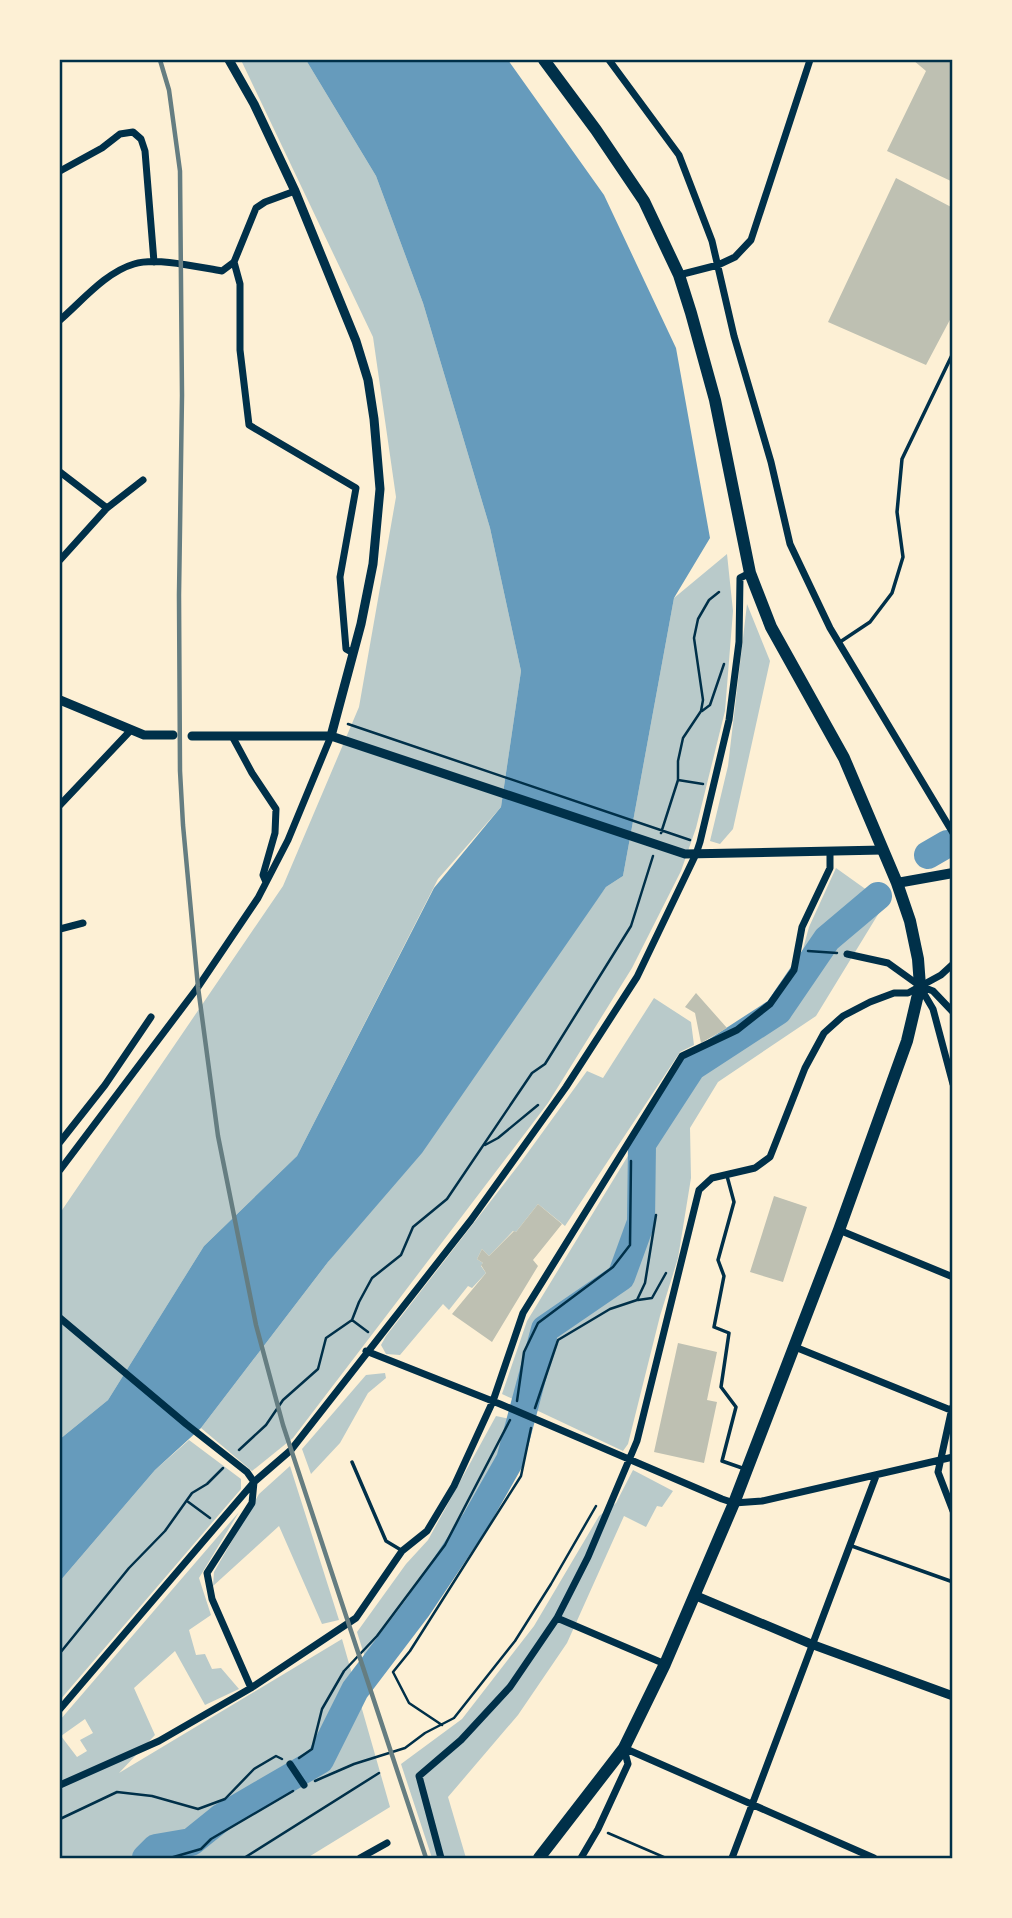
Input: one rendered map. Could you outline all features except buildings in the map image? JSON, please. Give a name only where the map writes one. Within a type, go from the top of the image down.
[{"type":"highway","points":[[539,1858],[624,1748],[665,1664],[734,1503],[839,1230],[907,1041],[920,986],[918,959],[910,921],[897,883],[844,758],[771,627],[750,573],[715,400],[678,275],[644,201],[544,60]]},
{"type":"main road","points":[[897,883],[953,873]]},
{"type":"street","points":[[60,1170],[198,986],[258,898],[288,840],[331,736],[373,564],[380,489],[368,380],[356,341],[295,191],[254,104],[229,60]]},
{"type":"street","points":[[609,60],[679,155],[712,241],[734,336],[771,462],[790,544],[839,643],[951,828]]},
{"type":"street","points":[[678,275],[718,265],[735,257],[751,240],[810,60]]},
{"type":"street","points":[[60,171],[102,148],[120,134],[132,132],[141,139],[145,151],[154,262]]},
{"type":"street","points":[[60,320],[117,271],[136,263],[154,262],[222,271],[234,262],[256,208],[295,191]]},
{"type":"street","points":[[234,262],[240,284],[240,350],[249,425],[356,488],[340,577],[346,649],[353,653]]},
{"type":"street","points":[[60,472],[107,508]]},
{"type":"street","points":[[60,560],[107,508],[143,480]]},
{"type":"street","points":[[60,1709],[254,1482],[291,1450],[471,1220],[566,1087],[637,977],[696,854],[729,720],[739,642],[740,578],[750,573]]},
{"type":"street","points":[[60,700],[144,736],[173,735]]},
{"type":"street","points":[[60,805],[131,730]]},
{"type":"street","points":[[191,736],[331,736],[685,854],[883,850]]},
{"type":"street","points":[[232,736],[276,809],[275,833],[263,875],[266,882]]},
{"type":"street","points":[[60,1785],[159,1741],[251,1688],[356,1618],[402,1551],[426,1531],[454,1486],[497,1402],[523,1313],[682,1056],[737,1030],[770,1004],[794,970],[802,927],[830,868],[830,851]]},
{"type":"street","points":[[60,929],[83,923]]},
{"type":"street","points":[[847,954],[888,962],[920,986],[933,991],[953,1012]]},
{"type":"street","points":[[441,1858],[419,1776],[461,1740],[510,1687],[557,1618],[588,1558],[625,1459],[637,1441],[699,1190],[712,1178],[755,1168],[770,1157],[806,1068],[824,1033],[843,1016],[894,993],[908,993],[941,975],[953,964]]},
{"type":"street","points":[[920,986],[933,1009],[953,1084]]},
{"type":"street","points":[[60,1142],[105,1085],[151,1017]]},
{"type":"street","points":[[839,1230],[953,1277]]},
{"type":"street","points":[[60,1318],[247,1472],[254,1482],[252,1503],[207,1573],[212,1599],[251,1688]]},
{"type":"street","points":[[794,1347],[952,1410],[938,1472],[953,1511]]},
{"type":"street","points":[[366,1351],[497,1402],[625,1459],[734,1503],[762,1501],[953,1457]]},
{"type":"street","points":[[732,1858],[876,1476]]},
{"type":"street","points":[[694,1595],[811,1644],[953,1696]]},
{"type":"street","points":[[557,1618],[665,1664]]},
{"type":"street","points":[[624,1748],[874,1858]]},
{"type":"street","points":[[581,1858],[598,1829],[628,1764],[624,1748]]},
{"type":"street","points":[[290,1764],[304,1785]]},
{"type":"street","points":[[360,1858],[387,1843]]},
{"type":"lane","points":[[839,643],[870,622],[892,593],[903,557],[897,512],[902,459],[953,353]]},
{"type":"lane","points":[[727,1174],[734,1202],[718,1260],[724,1276],[714,1327],[729,1333],[721,1387],[736,1407],[722,1461],[747,1469]]},
{"type":"lane","points":[[352,1462],[386,1541],[402,1551]]},
{"type":"lane","points":[[849,1545],[953,1582]]},
{"type":"path","points":[[701,711],[703,700],[694,638],[698,619],[709,600],[719,592]]},
{"type":"path","points":[[662,833],[678,780],[678,761],[683,738],[701,711],[710,705],[727,656]]},
{"type":"path","points":[[335,720],[691,841]]},
{"type":"path","points":[[678,780],[713,786]]},
{"type":"path","points":[[237,1452],[266,1426],[283,1400],[318,1369],[326,1338],[352,1320],[372,1278],[401,1255],[413,1227],[447,1199],[532,1073],[545,1064],[631,926],[653,856]]},
{"type":"path","points":[[809,951],[847,954]]},
{"type":"path","points":[[484,1145],[498,1138],[546,1098]]},
{"type":"path","points":[[637,1300],[645,1283],[656,1215]]},
{"type":"path","points":[[442,1725],[409,1703],[393,1672],[411,1651],[521,1476],[536,1406],[558,1340],[610,1308],[652,1298],[666,1273]]},
{"type":"path","points":[[352,1320],[377,1337]]},
{"type":"path","points":[[60,1653],[129,1568],[165,1531],[192,1493],[207,1484],[230,1460]]},
{"type":"path","points":[[170,1858],[201,1849],[211,1839],[304,1785],[354,1764],[405,1748],[425,1732],[454,1718],[515,1641],[569,1555],[599,1499]]},
{"type":"path","points":[[187,1500],[218,1524]]},
{"type":"path","points":[[244,1858],[379,1773]]},
{"type":"path","points":[[598,1829],[666,1858]]},
{"type":"shaded area","points":[[241,60],[306,60],[376,176],[423,303],[490,528],[521,671],[501,807],[438,879],[297,1156],[204,1246],[108,1400],[60,1439],[60,1213],[283,886],[359,707],[396,497],[373,337]]},
{"type":"shaded area","points":[[727,554],[733,611],[725,711],[696,828],[681,871],[632,968],[548,1103],[293,1438],[252,1471],[201,1428],[328,1262],[606,887],[623,876],[674,598]]},
{"type":"shaded area","points":[[747,604],[770,661],[733,829],[720,844],[710,841],[728,766]]},
{"type":"shaded area","points":[[836,868],[885,903],[816,1016],[718,1082],[690,1128],[691,1178],[678,1258],[660,1316],[628,1444],[623,1451],[502,1394],[527,1321],[686,1061],[735,1035],[771,1010],[795,978],[809,927]]},
{"type":"shaded area","points":[[654,998],[691,1022],[694,1045],[680,1052],[565,1226],[538,1204],[516,1232],[513,1231],[489,1256],[482,1249],[477,1259],[483,1263],[481,1266],[486,1273],[472,1288],[468,1286],[449,1310],[443,1304],[400,1355],[386,1354],[381,1345],[386,1336],[521,1162],[587,1071],[603,1078]]},
{"type":"shaded area","points":[[385,1373],[386,1378],[368,1393],[340,1443],[311,1474],[302,1449],[366,1375]]},
{"type":"shaded area","points":[[496,1416],[515,1420],[503,1462],[461,1531],[367,1664],[357,1632],[406,1564],[428,1540]]},
{"type":"shaded area","points":[[189,1440],[241,1479],[241,1489],[60,1700],[60,1581],[155,1470]]},
{"type":"shaded area","points":[[290,1466],[339,1620],[322,1624],[279,1526],[213,1586],[214,1572],[259,1494]]},
{"type":"shaded area","points":[[633,1470],[673,1491],[662,1507],[657,1506],[646,1527],[624,1516],[567,1643],[518,1715],[448,1797],[466,1858],[432,1858],[401,1764],[462,1719],[534,1626],[599,1516],[616,1503]]},
{"type":"shaded area","points":[[239,1512],[199,1578],[211,1615],[189,1630],[196,1655],[205,1654],[212,1669],[221,1668],[239,1689],[205,1705],[175,1651],[134,1688],[155,1735],[119,1773],[342,1639],[390,1807],[307,1858],[60,1858],[60,1720]],"holes":[[[85,1719],[93,1733],[80,1740],[87,1751],[77,1757],[61,1736]]]},
{"type":"water","points":[[306,60],[508,60],[604,195],[676,348],[710,538],[674,598],[623,876],[606,887],[422,1153],[328,1262],[201,1428],[155,1470],[60,1581],[60,1439],[108,1400],[204,1246],[297,1156],[434,888],[501,807],[521,671],[490,528],[423,303],[376,176]]},
{"type":"waterway","points":[[928,855],[947,844]]},
{"type":"waterway","points":[[146,1858],[156,1848],[191,1842],[222,1817],[320,1760],[355,1690],[418,1607],[476,1520],[510,1460],[545,1329],[621,1277],[641,1222],[642,1144],[692,1067],[778,1011],[827,939],[878,896]]},
{"type":"railway","points":[[160,60],[169,90],[180,171],[180,771],[198,987],[218,1136],[256,1325],[283,1425],[426,1858]]}]
